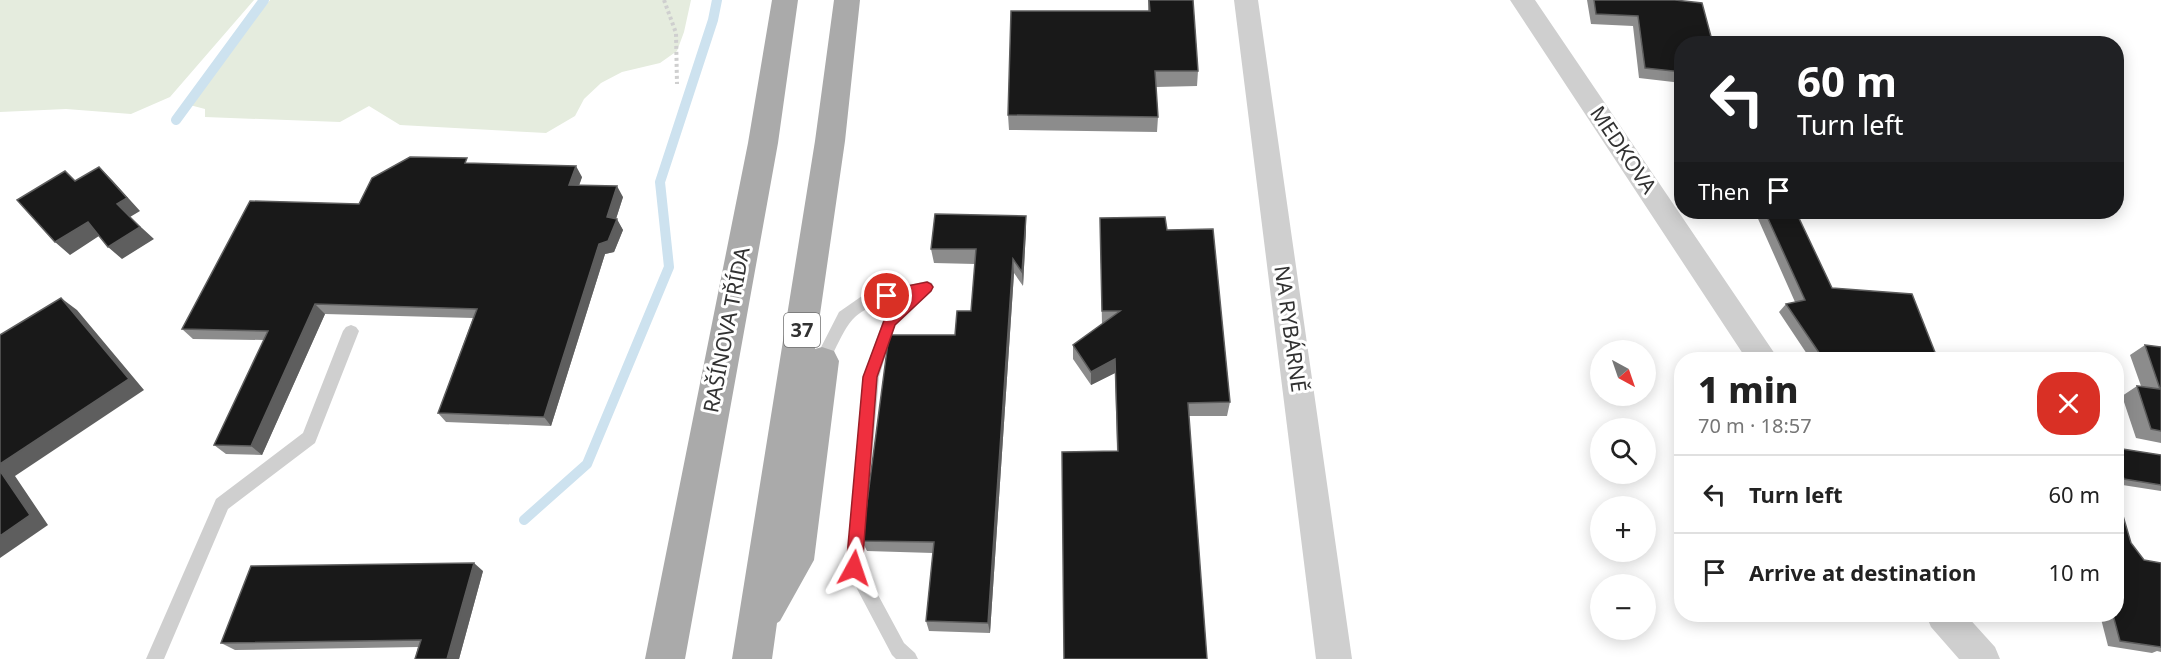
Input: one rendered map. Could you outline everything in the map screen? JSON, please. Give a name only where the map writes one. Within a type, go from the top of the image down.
[{"type":"main road","name":"RAŠÍNOVA TŘÍDA","points":[[665,659],[763,143],[785,0]]},
{"type":"main road","name":"37","points":[[755,642],[831,141],[847,0]]},
{"type":"main road","points":[[755,642],[795,560],[822,361]]},
{"type":"street","name":"NA RYBÁRNĚ","points":[[1246,0],[1334,659]]},
{"type":"street","name":"MEDKOVA","points":[[1522,0],[1759,352]]},
{"type":"street","points":[[1949,622],[1982,659]]},
{"type":"lane","points":[[822,361],[844,316],[867,300],[927,287],[889,322],[870,377],[854,568],[898,649],[909,659]]},
{"type":"lane","points":[[155,659],[222,504],[309,438],[351,331]]},
{"type":"path","points":[[664,0],[676,33],[677,84]]},
{"type":"shaded area","points":[[0,0],[254,0],[170,97],[131,114],[66,109],[0,112]]},
{"type":"shaded area","points":[[270,0],[691,0],[677,51],[660,63],[622,72],[601,83],[584,99],[575,116],[546,133],[400,125],[369,106],[340,122],[205,117],[205,109],[186,104]]},
{"type":"building","points":[[1149,0],[1193,0],[1198,71],[1155,71],[1158,117],[1008,115],[1011,11],[1150,11]]},
{"type":"building","points":[[1594,0],[1675,0],[1702,3],[1711,36],[1674,36],[1674,71],[1645,68],[1638,16],[1596,14]]},
{"type":"building","points":[[410,157],[467,158],[465,163],[576,166],[569,185],[617,186],[607,217],[617,219],[608,241],[599,244],[544,417],[438,413],[477,309],[315,304],[251,446],[214,445],[268,331],[182,329],[250,201],[359,204],[372,178]]},
{"type":"building","points":[[99,167],[127,198],[117,204],[140,227],[108,247],[88,222],[55,242],[17,200],[65,171],[75,181]]},
{"type":"building","points":[[935,214],[1026,216],[1022,272],[1013,259],[988,623],[926,621],[934,542],[862,541],[889,335],[955,335],[957,311],[971,311],[976,249],[931,249]]},
{"type":"building","points":[[1165,217],[1167,230],[1213,229],[1230,402],[1188,403],[1207,659],[1064,659],[1062,452],[1118,451],[1115,359],[1091,372],[1073,345],[1120,311],[1102,311],[1100,218]]},
{"type":"building","points":[[1768,219],[1799,219],[1832,288],[1912,294],[1935,352],[1819,352],[1786,304],[1805,300]]},
{"type":"building","points":[[61,298],[129,379],[0,464],[0,335]]},
{"type":"building","points":[[2145,345],[2161,347],[2161,431],[2151,429],[2137,386],[2160,389]]},
{"type":"building","points":[[2124,449],[2161,455],[2161,485],[2124,479]]},
{"type":"building","points":[[0,471],[30,515],[0,536]]},
{"type":"building","points":[[2124,519],[2131,543],[2144,560],[2161,563],[2161,647],[2120,641],[2115,622],[2124,622]]},
{"type":"building","points":[[474,563],[447,659],[415,659],[421,640],[221,643],[251,566]]},
{"type":"waterway","points":[[176,120],[264,0]]},
{"type":"waterway","points":[[524,520],[587,464],[669,267],[660,182],[713,20],[717,0]]},
{"type":"route","points":[[854,568],[870,377],[889,322],[927,287],[887,296]]}]
